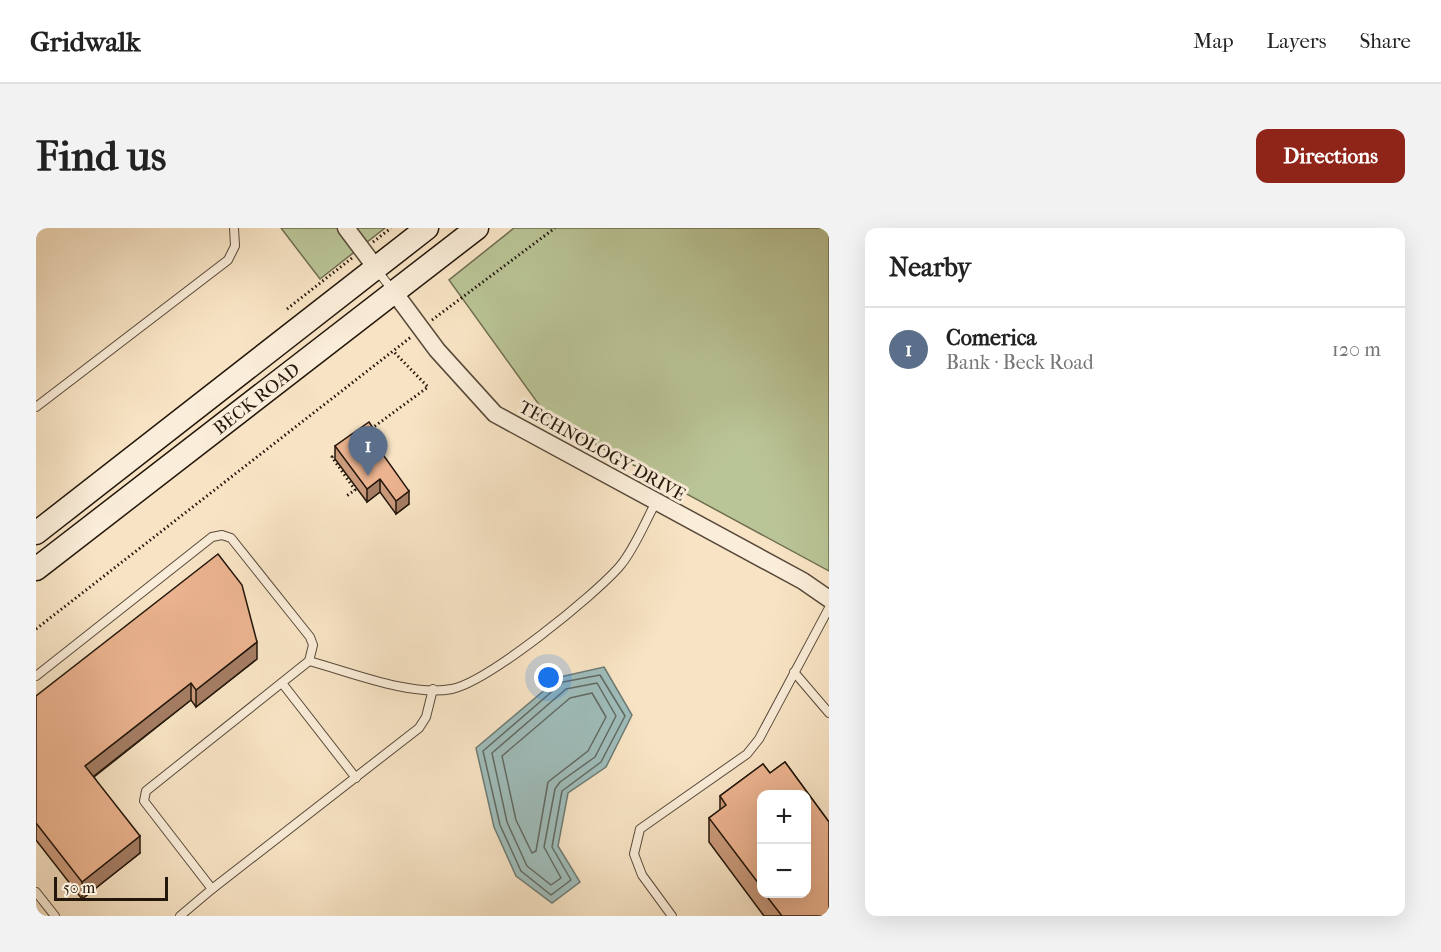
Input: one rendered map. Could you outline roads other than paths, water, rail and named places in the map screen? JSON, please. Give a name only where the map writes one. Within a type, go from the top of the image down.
[{"type":"main road","name":"BECK ROAD","points":[[36,533],[369,259],[427,228]]},
{"type":"main road","name":"BECK ROAD","points":[[36,569],[477,228]]},
{"type":"street","points":[[346,228],[369,259]]},
{"type":"street","name":"TECHNOLOGY DRIVE","points":[[394,292],[477,397],[495,414],[803,581],[829,599]]},
{"type":"lane","points":[[36,407],[228,260],[235,246],[234,228]]},
{"type":"lane","points":[[369,259],[394,292]]},
{"type":"lane","points":[[309,661],[414,688],[451,689],[471,682],[494,669],[594,592],[622,564],[656,502]]},
{"type":"lane","points":[[36,676],[212,537],[222,535],[231,538],[310,637],[313,645],[309,661],[146,791],[143,796],[144,801],[212,888]]},
{"type":"lane","points":[[672,916],[642,875],[634,854],[640,829],[747,754],[759,739],[829,608]]},
{"type":"lane","points":[[794,672],[829,713]]},
{"type":"lane","points":[[282,683],[356,778]]},
{"type":"lane","points":[[180,916],[212,888],[419,728],[426,717],[433,689]]},
{"type":"lane","points":[[36,892],[55,916]]},
{"type":"water","points":[[604,667],[632,715],[606,767],[568,793],[558,846],[580,882],[552,903],[516,876],[494,827],[476,748],[560,677]]},
{"type":"place","name":"Comerica","points":[[368,476]]}]
